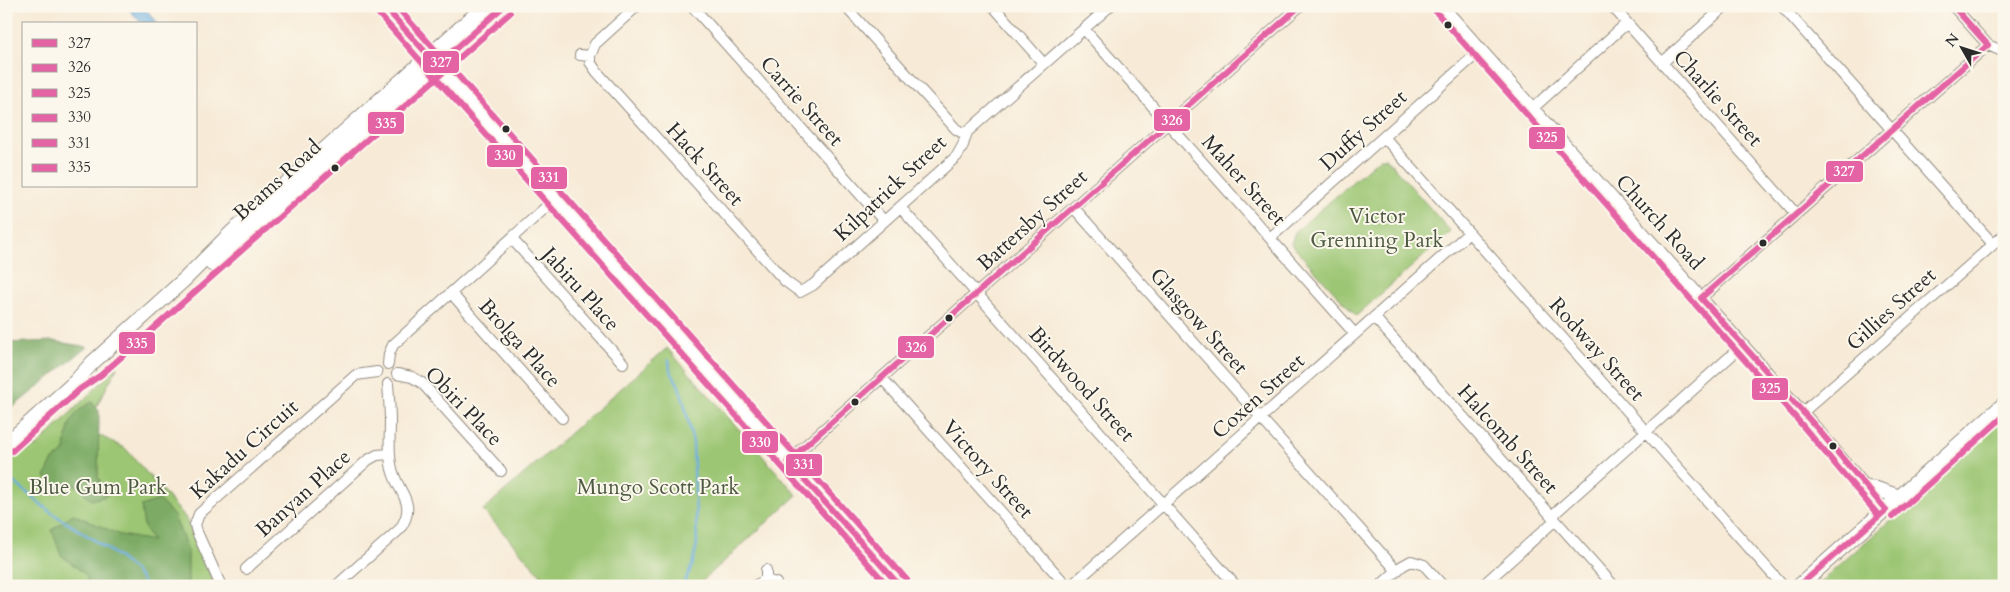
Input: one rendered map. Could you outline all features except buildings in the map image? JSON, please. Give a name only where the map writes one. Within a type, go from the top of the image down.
[{"type":"main road","points":[[384,6],[900,586]]},
{"type":"main road","name":"Beams Road","points":[[433,60],[485,6]]},
{"type":"main road","name":"Beams Road","points":[[6,444],[185,279],[232,232],[433,60],[504,6]]},
{"type":"main road","points":[[1799,586],[2004,404]]},
{"type":"main road","points":[[1867,488],[1877,489],[1900,497]]},
{"type":"street","name":"Hack Street","points":[[637,6],[597,42],[585,56],[597,72],[785,281],[800,292]]},
{"type":"street","name":"Carrie Street","points":[[692,6],[884,221]]},
{"type":"street","points":[[845,6],[956,130],[967,132]]},
{"type":"street","points":[[994,6],[1044,64]]},
{"type":"street","name":"Kilpatrick Street","points":[[800,292],[813,285],[957,156],[967,132],[1110,6]]},
{"type":"street","name":"Battersby Street","points":[[788,461],[1300,6]]},
{"type":"street","name":"Church Road","points":[[1443,6],[1803,412],[1886,510]]},
{"type":"street","name":"Charlie Street","points":[[1612,6],[1796,214]]},
{"type":"street","points":[[1662,63],[1725,6]]},
{"type":"street","points":[[1782,6],[1993,244]]},
{"type":"street","points":[[1954,6],[1988,44],[2004,52]]},
{"type":"street","points":[[1533,108],[1627,23]]},
{"type":"street","name":"Maher Street","points":[[1084,29],[1355,334]]},
{"type":"street","points":[[1701,298],[1988,44]]},
{"type":"street","name":"Duffy Street","points":[[1270,238],[1481,50]]},
{"type":"street","name":"Rodway Street","points":[[1384,137],[1783,586]]},
{"type":"street","points":[[388,364],[389,354],[393,345],[554,199]]},
{"type":"street","name":"Birdwood Street","points":[[900,207],[1236,586]]},
{"type":"street","name":"Glasgow Street","points":[[1074,208],[1397,570]]},
{"type":"street","name":"Coxen Street","points":[[1071,586],[1469,233]]},
{"type":"street","name":"Gillies Street","points":[[1803,412],[2004,235]]},
{"type":"street","name":"Jabiru Place","points":[[512,239],[623,363]]},
{"type":"street","name":"Brolga Place","points":[[451,293],[562,418]]},
{"type":"street","name":"Halcomb Street","points":[[1374,316],[1614,586]]},
{"type":"street","points":[[1482,586],[1552,523],[1555,514],[1743,345]]},
{"type":"street","points":[[388,364],[395,368],[397,374],[393,382],[388,384],[380,381],[377,372],[380,367],[388,364]]},
{"type":"street","name":"Kakadu Circuit","points":[[221,586],[197,532],[195,525],[199,514],[356,375],[377,372]]},
{"type":"street","name":"Obiri Place","points":[[397,374],[412,377],[422,383],[501,471]]},
{"type":"street","name":"Victory Street","points":[[882,378],[1067,586]]},
{"type":"street","points":[[336,586],[400,529],[406,521],[407,502],[392,471],[388,454],[390,421],[388,384]]},
{"type":"street","name":"Banyan Place","points":[[246,569],[368,460],[377,455],[388,454]]},
{"type":"street","points":[[1380,586],[1397,570],[1411,561],[1424,566],[1442,586]]},
{"type":"street","points":[[754,586],[770,578]]},
{"type":"green space","name":"Victor Grenning Park","points":[[1380,158],[1386,158],[1451,232],[1356,316],[1291,244],[1295,232]]},
{"type":"green space","points":[[53,341],[87,347],[6,413],[6,343]]},
{"type":"green space","name":"Mungo Scott Park","points":[[667,348],[797,495],[697,586],[551,586],[483,510]]},
{"type":"green space","name":"Blue Gum Park","points":[[118,366],[85,428],[126,449],[185,517],[215,586],[25,586],[6,570],[6,461],[37,446]]},
{"type":"green space","points":[[92,402],[99,411],[98,477],[107,496],[91,500],[76,485],[59,489],[45,477],[52,461],[65,451],[67,435],[74,416]]},
{"type":"green space","points":[[2004,419],[2004,586],[1816,586]]},
{"type":"green space","points":[[159,500],[174,516],[188,551],[188,586],[89,586],[86,575],[61,555],[52,530],[73,514],[120,535],[153,541],[144,527],[141,506]]},
{"type":"water","points":[[131,6],[143,6],[157,22],[140,22],[128,8]]},
{"type":"waterway","points":[[669,360],[670,370],[678,384],[684,402],[693,443],[697,544],[692,566],[683,585]]},
{"type":"waterway","points":[[6,477],[52,513],[117,556],[139,576],[145,586]]},
{"type":"transit line","name":"327","points":[[384,6],[437,65],[504,6]]},
{"type":"transit line","name":"331","points":[[396,6],[907,580]]},
{"type":"transit line","name":"326","points":[[788,461],[1300,6]]},
{"type":"transit line","name":"327","points":[[1953,6],[1988,45]]},
{"type":"transit line","name":"330","points":[[377,12],[888,586]]},
{"type":"transit line","name":"325","points":[[1436,12],[1796,418],[1879,516]]},
{"type":"transit line","name":"335","points":[[12,451],[80,389],[101,375],[510,13]]},
{"type":"transit line","name":"327","points":[[1701,298],[1988,45]]},
{"type":"transit line","name":"327","points":[[1701,298],[1817,428],[1886,510]]},
{"type":"transit line","name":"325","points":[[1892,517],[2004,416]]},
{"type":"transit line","name":"326","points":[[788,461],[900,586]]},
{"type":"transit line","name":"327","points":[[1799,586],[1886,510]]}]
